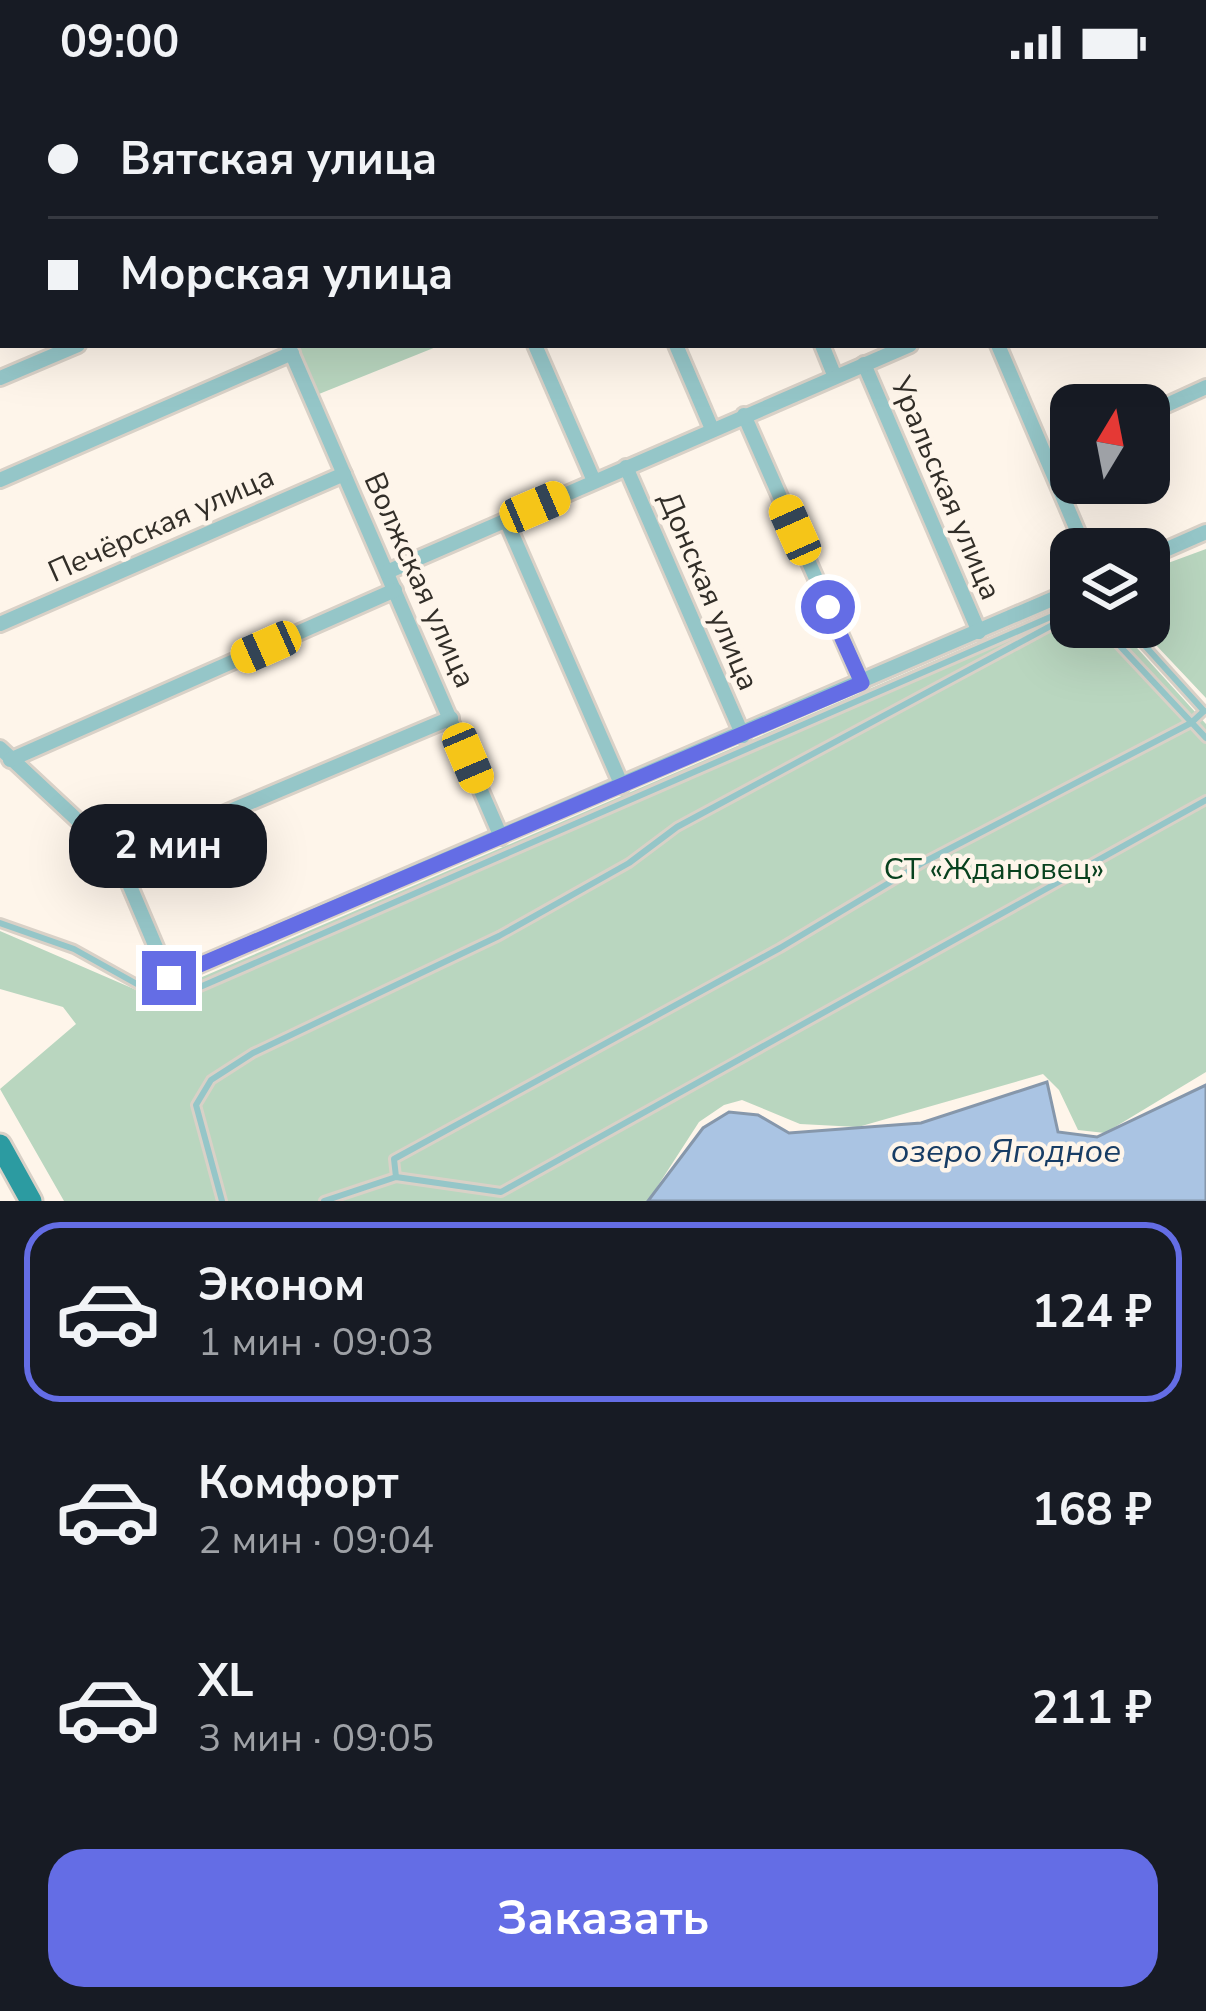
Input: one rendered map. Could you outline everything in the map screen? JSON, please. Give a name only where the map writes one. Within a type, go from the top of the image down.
[{"type":"main road","points":[[0,1145],[31,1201]]},
{"type":"street","points":[[0,378],[71,348]]},
{"type":"street","points":[[536,348],[594,481]]},
{"type":"street","points":[[677,348],[712,429]]},
{"type":"street","points":[[823,348],[835,376]]},
{"type":"street","points":[[387,572],[903,348]]},
{"type":"street","points":[[999,348],[1076,528]]},
{"type":"street","points":[[0,480],[290,349]]},
{"type":"street","name":"Волжская улица","points":[[290,349],[501,837]]},
{"type":"street","name":"Уральская улица","points":[[864,364],[979,632]]},
{"type":"street","points":[[1170,403],[1206,387]]},
{"type":"street","points":[[744,415],[862,683]]},
{"type":"street","name":"Донская улица","points":[[626,467],[743,736]]},
{"type":"street","name":"Печёрская улица","points":[[0,624],[344,474]]},
{"type":"street","points":[[506,520],[622,786]]},
{"type":"street","points":[[1170,548],[1206,532]]},
{"type":"street","points":[[395,590],[5,754],[118,858],[169,978],[743,736],[1050,600]]},
{"type":"street","points":[[118,858],[451,718]]},
{"type":"lane","points":[[0,922],[74,949],[153,993],[177,997],[1050,620]]},
{"type":"lane","points":[[222,1201],[196,1105],[211,1080],[254,1053],[499,936],[629,863],[677,827],[1050,623]]},
{"type":"lane","points":[[1121,648],[1206,738]]},
{"type":"lane","points":[[397,1177],[394,1159],[522,1085],[780,948],[945,851],[1191,723],[1205,712],[1147,648]]},
{"type":"lane","points":[[324,1201],[397,1177],[501,1192],[1206,800]]},
{"type":"green space","points":[[295,348],[434,348],[314,396]]},
{"type":"green space","points":[[1206,549],[1206,698],[1159,648],[1170,648],[1170,562]]},
{"type":"green space","name":"СТ «Ждановец»","points":[[1050,611],[1050,648],[1137,648],[1206,724],[1206,1072],[1105,1133],[1078,1130],[1059,1090],[1043,1074],[858,1127],[800,1124],[742,1100],[724,1105],[699,1122],[648,1201],[64,1201],[0,1089],[76,1024],[63,1007],[0,989],[0,931],[141,992],[144,1002]]},
{"type":"water","name":"озеро Ягодное","points":[[1047,1082],[1058,1132],[1097,1137],[1206,1085],[1206,1201],[648,1201],[703,1128],[729,1112],[758,1115],[789,1133],[921,1123]]},
{"type":"route","points":[[169,978],[862,683],[828,607]]}]
